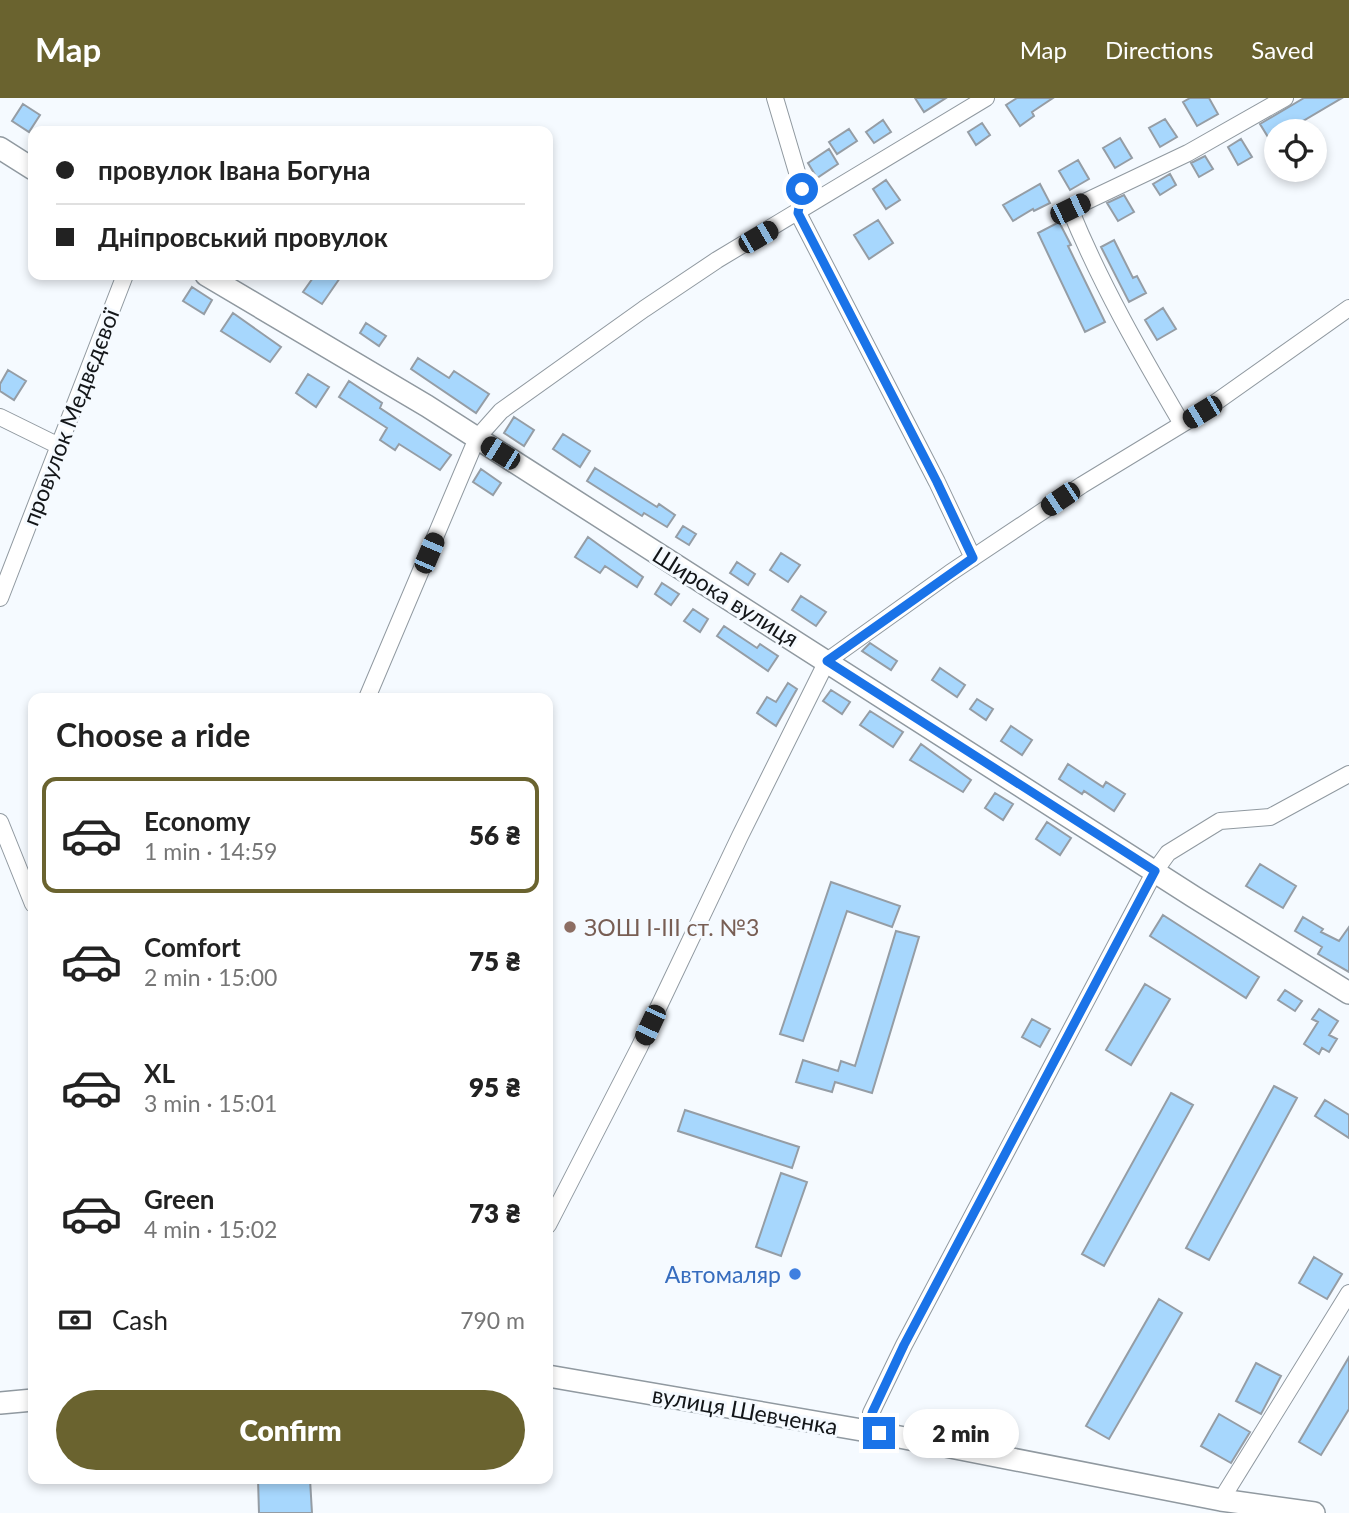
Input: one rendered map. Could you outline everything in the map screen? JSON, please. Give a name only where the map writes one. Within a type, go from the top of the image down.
[{"type":"street","points":[[775,98],[802,189],[798,213],[937,482],[973,558]]},
{"type":"street","points":[[369,693],[477,438],[501,411],[717,260],[986,98]]},
{"type":"street","points":[[1182,425],[1137,349],[1088,253],[1070,209],[1188,153],[1284,98]]},
{"type":"street","points":[[0,148],[28,166]]},
{"type":"street","name":"провулок Медвєдєвої","points":[[0,598],[123,280]]},
{"type":"street","name":"Широка вулиця","points":[[214,280],[477,438],[1349,993]]},
{"type":"street","points":[[553,1215],[639,1048],[827,661],[973,558],[1082,485],[1182,425],[1349,308]]},
{"type":"street","points":[[0,417],[59,446]]},
{"type":"street","points":[[879,1433],[872,1413],[904,1345],[1155,871],[1168,853],[1220,821],[1270,817],[1349,774]]},
{"type":"street","points":[[0,822],[28,892]]},
{"type":"street","points":[[1221,1500],[1349,1293]]},
{"type":"street","name":"вулиця Шевченка","points":[[553,1377],[879,1433],[1221,1500],[1314,1513]]},
{"type":"street","points":[[0,1403],[28,1400]]},
{"type":"building","points":[[915,98],[946,98],[924,112]]},
{"type":"building","points":[[1017,98],[1053,98],[1032,112],[1034,116],[1020,126],[1006,105]]},
{"type":"building","points":[[1190,98],[1209,98],[1218,114],[1197,126],[1183,102]]},
{"type":"building","points":[[1304,98],[1342,98],[1306,119],[1268,119]]},
{"type":"building","points":[[23,104],[40,115],[33,126],[28,126],[28,131],[12,121]]},
{"type":"building","points":[[1165,119],[1177,137],[1160,147],[1149,128]]},
{"type":"building","points":[[883,120],[891,132],[874,143],[866,132]]},
{"type":"building","points":[[982,123],[990,135],[976,145],[968,132]]},
{"type":"building","points":[[849,129],[857,141],[837,154],[829,142]]},
{"type":"building","points":[[1120,138],[1132,158],[1115,168],[1103,148]]},
{"type":"building","points":[[1241,139],[1252,157],[1238,165],[1228,147]]},
{"type":"building","points":[[829,149],[838,164],[817,178],[808,163]]},
{"type":"building","points":[[1205,156],[1213,169],[1199,177],[1191,163]]},
{"type":"building","points":[[1078,160],[1089,179],[1070,190],[1059,171]]},
{"type":"building","points":[[1170,174],[1176,185],[1160,195],[1153,184]]},
{"type":"building","points":[[886,180],[900,200],[886,209],[873,189]]},
{"type":"building","points":[[1040,184],[1050,203],[1013,221],[1003,205]]},
{"type":"building","points":[[1124,195],[1134,212],[1118,221],[1107,203]]},
{"type":"building","points":[[878,220],[893,243],[869,259],[854,235]]},
{"type":"building","points":[[1059,222],[1105,322],[1085,332],[1038,233]]},
{"type":"building","points":[[1114,240],[1133,278],[1137,276],[1146,293],[1129,302],[1101,247]]},
{"type":"building","points":[[311,280],[339,280],[322,304],[303,292]]},
{"type":"building","points":[[192,287],[212,300],[204,314],[183,301]]},
{"type":"building","points":[[1163,308],[1176,329],[1157,340],[1145,320]]},
{"type":"building","points":[[233,313],[281,347],[270,362],[221,331]]},
{"type":"building","points":[[366,323],[386,336],[379,346],[360,333]]},
{"type":"building","points":[[418,358],[449,378],[454,371],[489,394],[476,413],[411,369]]},
{"type":"building","points":[[8,370],[26,381],[14,400],[0,391],[0,384]]},
{"type":"building","points":[[308,374],[329,387],[316,407],[296,393]]},
{"type":"building","points":[[349,381],[382,403],[380,408],[451,455],[440,470],[399,444],[395,450],[380,440],[387,428],[339,397]]},
{"type":"building","points":[[514,417],[534,430],[524,446],[504,433]]},
{"type":"building","points":[[563,434],[590,451],[580,467],[553,449]]},
{"type":"building","points":[[595,468],[657,507],[659,504],[675,515],[667,527],[644,513],[642,516],[587,481]]},
{"type":"building","points":[[481,469],[501,483],[493,495],[473,482]]},
{"type":"building","points":[[683,526],[696,534],[689,545],[676,537]]},
{"type":"building","points":[[588,537],[643,577],[637,587],[605,566],[600,573],[575,557]]},
{"type":"building","points":[[781,553],[800,565],[788,582],[770,570]]},
{"type":"building","points":[[737,562],[755,574],[748,585],[730,573]]},
{"type":"building","points":[[662,583],[679,594],[671,605],[655,594]]},
{"type":"building","points":[[801,596],[826,612],[816,626],[792,610]]},
{"type":"building","points":[[693,609],[708,619],[700,632],[684,621]]},
{"type":"building","points":[[724,626],[757,648],[760,644],[778,656],[768,671],[717,636]]},
{"type":"building","points":[[870,643],[897,661],[891,670],[862,651]]},
{"type":"building","points":[[940,668],[965,685],[957,697],[932,680]]},
{"type":"building","points":[[788,683],[797,689],[776,726],[757,713],[767,697],[776,702]]},
{"type":"building","points":[[831,690],[850,702],[842,714],[823,701]]},
{"type":"building","points":[[977,699],[993,709],[986,720],[970,709]]},
{"type":"building","points":[[870,711],[903,732],[893,747],[860,725]]},
{"type":"building","points":[[1011,726],[1032,740],[1022,755],[1001,741]]},
{"type":"building","points":[[921,744],[971,780],[963,792],[910,760]]},
{"type":"building","points":[[1068,764],[1103,787],[1106,782],[1125,794],[1114,811],[1084,791],[1082,794],[1059,779]]},
{"type":"building","points":[[995,793],[1013,804],[1003,820],[985,808]]},
{"type":"building","points":[[1047,822],[1071,838],[1060,855],[1036,839]]},
{"type":"building","points":[[1260,864],[1296,886],[1283,908],[1246,886]]},
{"type":"building","points":[[831,882],[900,906],[892,927],[847,911],[803,1041],[780,1034]]},
{"type":"building","points":[[1163,915],[1259,977],[1246,998],[1150,936]]},
{"type":"building","points":[[1303,917],[1323,929],[1321,932],[1339,941],[1349,927],[1349,972],[1318,954],[1322,947],[1295,931]]},
{"type":"building","points":[[896,931],[919,937],[872,1093],[835,1082],[832,1092],[796,1082],[803,1060],[838,1071],[841,1061],[855,1066]]},
{"type":"building","points":[[1145,984],[1170,999],[1131,1065],[1106,1050]]},
{"type":"building","points":[[1285,990],[1302,1001],[1295,1011],[1278,1000]]},
{"type":"building","points":[[1319,1009],[1338,1021],[1329,1035],[1337,1039],[1329,1052],[1322,1048],[1319,1054],[1304,1044],[1318,1022],[1312,1019]]},
{"type":"building","points":[[1032,1019],[1050,1029],[1040,1047],[1022,1037]]},
{"type":"building","points":[[1274,1086],[1297,1098],[1209,1260],[1186,1248]]},
{"type":"building","points":[[1171,1093],[1193,1105],[1104,1266],[1082,1254]]},
{"type":"building","points":[[1325,1100],[1349,1115],[1349,1138],[1315,1116]]},
{"type":"building","points":[[685,1110],[799,1147],[792,1168],[678,1131]]},
{"type":"building","points":[[781,1173],[807,1182],[781,1256],[756,1247]]},
{"type":"building","points":[[1314,1257],[1342,1274],[1327,1299],[1299,1283]]},
{"type":"building","points":[[1159,1299],[1182,1313],[1109,1439],[1086,1426]]},
{"type":"building","points":[[1349,1357],[1349,1409],[1321,1455],[1299,1442]]},
{"type":"building","points":[[1256,1363],[1281,1376],[1261,1414],[1236,1401]]},
{"type":"building","points":[[1219,1414],[1250,1432],[1231,1463],[1201,1446]]},
{"type":"building","points":[[258,1484],[310,1484],[312,1513],[259,1513]]},
{"type":"place","name":"ЗОШ І-ІІІ ст. №3","points":[[570,927]]},
{"type":"place","name":"Автомаляр","points":[[795,1274]]},
{"type":"route","points":[[802,189],[798,213],[937,482],[973,558],[827,661],[1155,871],[904,1345],[872,1413],[879,1433]]}]
